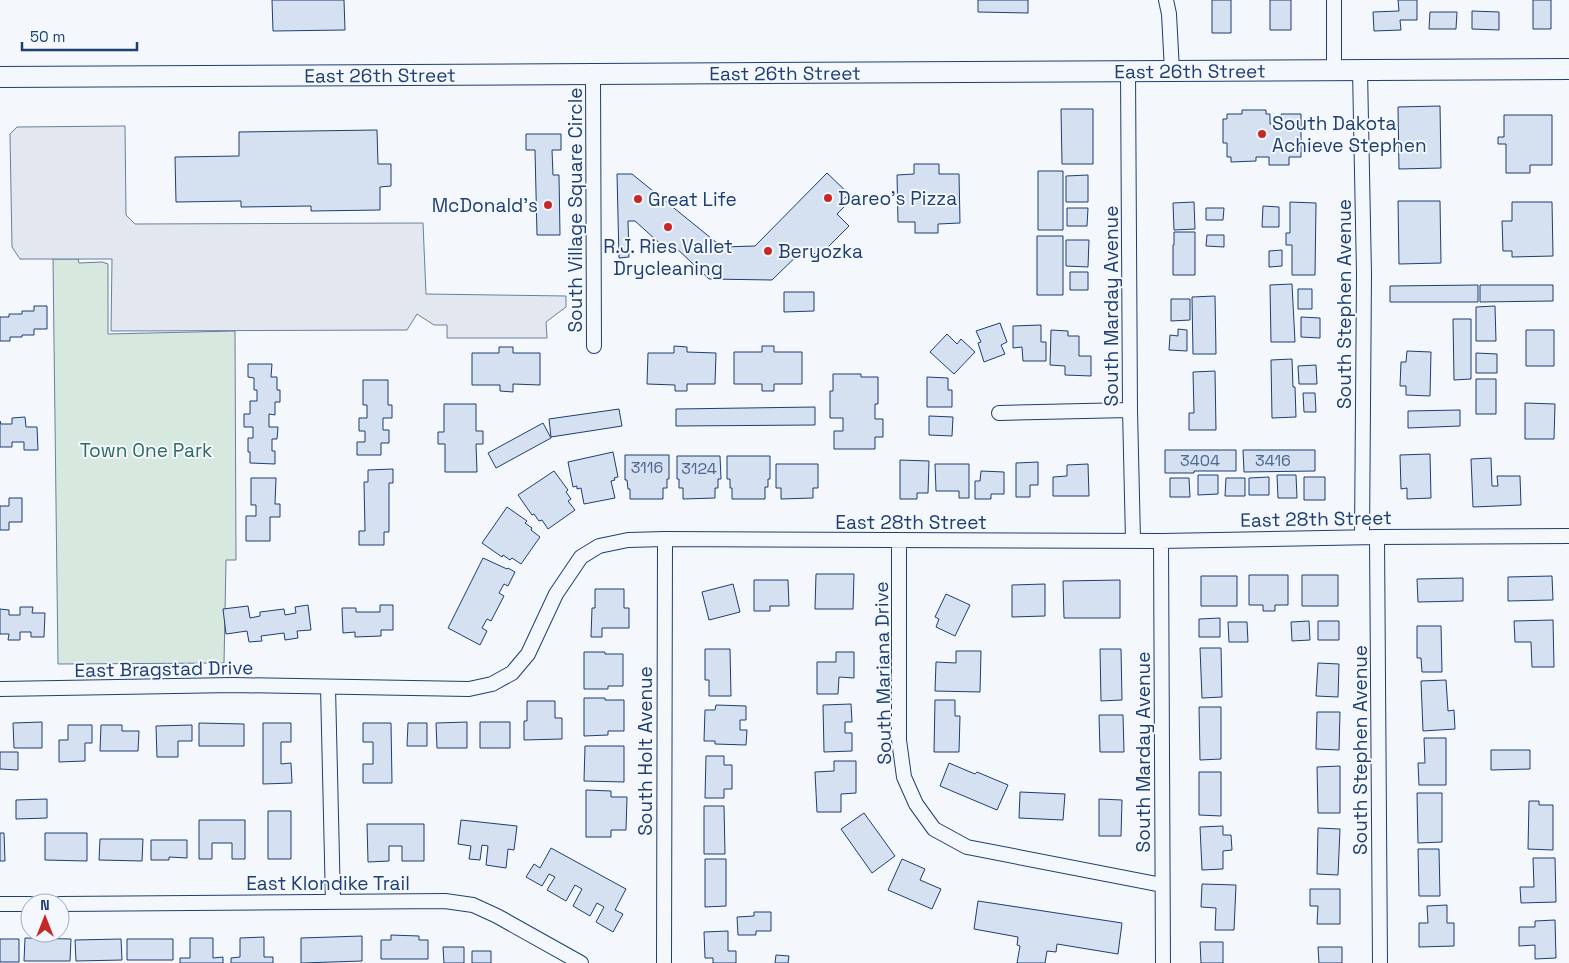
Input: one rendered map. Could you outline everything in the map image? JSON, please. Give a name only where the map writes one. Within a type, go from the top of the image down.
[{"type":"main road","name":"East 26th Street","points":[[0,77],[1569,69]]},
{"type":"street","points":[[1166,0],[1169,14],[1172,71]]},
{"type":"street","points":[[1334,0],[1334,70]]},
{"type":"street","name":"South Stephen Avenue","points":[[1360,70],[1364,274],[1362,537]]},
{"type":"street","name":"South Marday Avenue","points":[[1128,71],[1130,410],[1133,540]]},
{"type":"street","name":"South Village Square Circle","points":[[593,74],[594,346]]},
{"type":"street","points":[[999,413],[1130,410]]},
{"type":"street","name":"East 28th Street","points":[[328,687],[469,689],[492,684],[512,673],[528,654],[556,594],[580,556],[599,546],[628,540],[1161,541],[1362,537],[1569,536]]},
{"type":"street","name":"South Stephen Avenue","points":[[1377,537],[1380,963]]},
{"type":"street","name":"South Holt Avenue","points":[[664,539],[664,963]]},
{"type":"street","name":"South Mariana Drive","points":[[899,541],[899,740],[904,777],[916,804],[934,829],[967,847],[1162,885]]},
{"type":"street","name":"South Marday Avenue","points":[[1161,541],[1163,963]]},
{"type":"street","name":"East Bragstad Drive","points":[[0,690],[232,685],[328,687]]},
{"type":"street","points":[[328,687],[333,902]]},
{"type":"street","name":"East Klondike Trail","points":[[70,904],[445,902],[473,905],[497,916],[581,963]]},
{"type":"street","points":[[0,904],[20,904]]},
{"type":"green space","name":"Town One Park","points":[[53,259],[78,259],[79,263],[102,262],[108,264],[108,334],[235,331],[236,560],[226,560],[224,663],[58,664]]},
{"type":"shaded area","points":[[125,126],[126,215],[135,224],[423,223],[426,294],[566,296],[566,307],[546,322],[547,338],[447,338],[447,325],[434,325],[417,314],[407,330],[111,331],[112,259],[20,259],[12,247],[10,134],[17,127]]},
{"type":"building","points":[[272,0],[344,0],[345,30],[273,31]]},
{"type":"building","points":[[978,0],[1028,0],[1028,13],[978,12]]},
{"type":"building","points":[[1212,0],[1231,0],[1231,33],[1212,33]]},
{"type":"building","points":[[1270,0],[1291,0],[1291,30],[1270,30]]},
{"type":"building","points":[[1398,0],[1417,0],[1417,20],[1400,20],[1401,30],[1374,31],[1373,12],[1399,11]]},
{"type":"building","points":[[1533,0],[1551,0],[1551,29],[1533,29]]},
{"type":"building","points":[[1472,11],[1499,12],[1499,30],[1472,29]]},
{"type":"building","points":[[1430,12],[1457,12],[1456,29],[1429,29]]},
{"type":"building","points":[[1440,106],[1441,168],[1399,169],[1398,107]]},
{"type":"building","points":[[1061,109],[1093,109],[1093,164],[1062,164]]},
{"type":"building","name":"South Dakota Achieve Stephen","points":[[1242,110],[1266,110],[1266,114],[1270,114],[1270,124],[1281,124],[1281,114],[1301,114],[1301,157],[1289,157],[1289,165],[1269,165],[1269,157],[1256,157],[1256,161],[1231,162],[1231,157],[1227,157],[1227,143],[1223,143],[1223,119],[1227,119],[1227,114],[1242,114]]},
{"type":"building","points":[[1504,115],[1552,115],[1552,165],[1530,165],[1530,173],[1506,173],[1506,144],[1498,144],[1498,137],[1504,137]]},
{"type":"building","points":[[377,130],[378,164],[391,164],[391,186],[380,187],[380,210],[311,211],[311,206],[241,207],[241,201],[176,202],[175,157],[239,156],[239,132]]},
{"type":"building","name":"McDonald's","points":[[526,134],[561,134],[561,150],[552,150],[553,175],[559,175],[560,235],[537,235],[535,150],[526,150]]},
{"type":"building","points":[[914,164],[939,164],[939,174],[959,174],[960,223],[938,224],[938,233],[915,233],[915,222],[898,222],[897,175],[914,174]]},
{"type":"building","points":[[1038,171],[1063,171],[1063,230],[1038,230]]},
{"type":"building","points":[[827,173],[849,194],[841,202],[845,206],[837,214],[849,226],[818,257],[807,246],[772,280],[709,279],[673,245],[666,249],[635,221],[628,221],[629,257],[619,258],[617,174],[632,174],[722,247],[755,246]]},
{"type":"building","points":[[1088,175],[1088,202],[1066,202],[1066,176]]},
{"type":"building","points":[[1398,201],[1440,201],[1441,263],[1399,264]]},
{"type":"building","points":[[1194,202],[1195,229],[1174,230],[1173,203]]},
{"type":"building","points":[[1290,202],[1316,203],[1315,275],[1292,275],[1292,245],[1286,245],[1286,233],[1290,233]]},
{"type":"building","points":[[1512,202],[1552,202],[1553,256],[1512,257],[1512,251],[1503,251],[1502,221],[1512,221]]},
{"type":"building","points":[[1263,206],[1279,207],[1279,227],[1262,227]]},
{"type":"building","points":[[1067,208],[1088,208],[1087,226],[1067,226]]},
{"type":"building","points":[[1206,208],[1224,208],[1223,220],[1206,220]]},
{"type":"building","points":[[1174,232],[1195,232],[1195,275],[1173,275]]},
{"type":"building","points":[[1207,235],[1224,235],[1224,247],[1206,246]]},
{"type":"building","points":[[1037,236],[1063,236],[1063,295],[1037,295]]},
{"type":"building","points":[[1066,240],[1089,240],[1088,267],[1066,266]]},
{"type":"building","points":[[1282,250],[1282,266],[1269,267],[1269,251]]},
{"type":"building","points":[[1070,272],[1088,272],[1088,290],[1070,290]]},
{"type":"building","points":[[1292,284],[1295,342],[1271,342],[1270,285]]},
{"type":"building","points":[[1478,285],[1478,302],[1390,302],[1390,286]]},
{"type":"building","points":[[1480,285],[1553,285],[1553,301],[1480,302]]},
{"type":"building","points":[[1298,289],[1312,289],[1312,309],[1298,309]]},
{"type":"building","points":[[784,292],[814,292],[814,311],[784,312]]},
{"type":"building","points":[[1215,296],[1216,354],[1193,354],[1192,297]]},
{"type":"building","points":[[1171,299],[1190,299],[1190,320],[1171,321]]},
{"type":"building","points":[[34,306],[47,306],[47,329],[34,329],[34,335],[10,337],[10,341],[0,341],[0,317],[9,317],[9,314],[22,314],[22,311],[34,311]]},
{"type":"building","points":[[1495,306],[1496,341],[1476,341],[1476,307]]},
{"type":"building","points":[[1301,317],[1320,318],[1320,338],[1301,337]]},
{"type":"building","points":[[1453,319],[1471,319],[1471,379],[1454,380]]},
{"type":"building","points":[[1000,323],[1007,342],[1001,345],[1005,354],[984,362],[978,343],[981,342],[976,331]]},
{"type":"building","points":[[1041,325],[1041,342],[1046,342],[1046,361],[1023,361],[1022,347],[1013,348],[1013,326]]},
{"type":"building","points":[[1178,329],[1187,330],[1187,351],[1169,350],[1170,335],[1178,336]]},
{"type":"building","points":[[1051,330],[1068,331],[1068,336],[1079,336],[1079,356],[1091,356],[1091,376],[1065,375],[1065,366],[1050,365]]},
{"type":"building","points":[[1526,330],[1554,330],[1554,366],[1526,366]]},
{"type":"building","points":[[947,334],[957,344],[961,339],[975,352],[954,374],[930,352]]},
{"type":"building","points":[[674,346],[687,347],[687,352],[716,353],[715,384],[687,384],[687,391],[675,391],[675,385],[647,384],[648,353],[674,353]]},
{"type":"building","points":[[762,346],[774,346],[774,352],[802,352],[802,384],[774,384],[774,391],[762,391],[762,384],[734,384],[734,352],[762,352]]},
{"type":"building","points":[[499,347],[513,347],[513,353],[540,353],[540,385],[513,384],[513,392],[500,391],[500,385],[472,385],[472,353],[499,353]]},
{"type":"building","points":[[1407,351],[1431,352],[1430,396],[1406,395],[1406,386],[1400,386],[1401,362],[1406,362]]},
{"type":"building","points":[[1476,353],[1497,354],[1497,373],[1476,373]]},
{"type":"building","points":[[1292,359],[1296,417],[1272,418],[1271,360]]},
{"type":"building","points":[[248,364],[272,364],[271,377],[277,377],[277,390],[280,390],[280,402],[275,402],[275,415],[269,414],[269,427],[278,427],[277,439],[272,439],[272,451],[275,451],[275,464],[250,463],[248,438],[253,438],[253,427],[244,427],[244,414],[250,414],[250,401],[257,401],[257,390],[254,390],[254,378],[248,377]]},
{"type":"building","points":[[1316,365],[1317,384],[1299,384],[1298,366]]},
{"type":"building","points":[[1215,371],[1216,430],[1189,430],[1189,413],[1194,413],[1193,372]]},
{"type":"building","points":[[833,374],[861,374],[861,377],[878,377],[878,404],[875,404],[875,419],[883,419],[883,437],[875,437],[875,449],[834,449],[834,431],[843,431],[843,418],[830,418],[830,391],[833,391]]},
{"type":"building","points":[[927,377],[948,378],[948,390],[952,390],[952,407],[927,407]]},
{"type":"building","points":[[1476,379],[1496,379],[1496,414],[1476,414]]},
{"type":"building","points":[[363,380],[388,380],[388,405],[392,405],[392,418],[383,418],[383,430],[389,430],[389,443],[381,443],[381,455],[357,455],[357,442],[365,442],[365,431],[359,431],[359,418],[367,418],[367,405],[363,405]]},
{"type":"building","points":[[1303,393],[1315,393],[1316,412],[1304,412]]},
{"type":"building","points":[[1525,403],[1555,404],[1554,439],[1525,439]]},
{"type":"building","points":[[444,404],[476,404],[476,431],[483,431],[483,444],[476,444],[477,472],[445,472],[445,444],[438,444],[438,432],[444,432]]},
{"type":"building","points":[[815,407],[815,425],[676,426],[676,409]]},
{"type":"building","points":[[619,409],[622,426],[551,437],[549,419]]},
{"type":"building","points":[[1460,410],[1460,426],[1408,428],[1408,411]]},
{"type":"building","points":[[929,416],[953,417],[952,436],[929,435]]},
{"type":"building","points":[[25,417],[26,427],[37,427],[38,450],[24,450],[24,442],[12,442],[12,447],[0,447],[0,421],[1,424],[12,424],[12,418]]},
{"type":"building","points":[[543,423],[551,438],[496,468],[488,453]]},
{"type":"building","points":[[1165,450],[1236,450],[1236,471],[1165,473]]},
{"type":"building","points":[[1243,450],[1315,450],[1315,471],[1244,472]]},
{"type":"building","points":[[613,452],[618,477],[611,481],[615,498],[584,504],[581,488],[573,487],[568,462]]},
{"type":"building","points":[[1430,454],[1431,498],[1407,499],[1407,488],[1401,489],[1400,455]]},
{"type":"building","points":[[625,455],[669,455],[669,479],[667,479],[667,488],[663,488],[663,499],[630,499],[630,489],[628,489],[627,480],[625,480]]},
{"type":"building","points":[[677,456],[720,456],[721,479],[718,479],[718,488],[715,488],[715,498],[683,499],[683,488],[679,488],[679,479],[677,479]]},
{"type":"building","points":[[727,456],[770,456],[770,479],[768,479],[768,487],[765,487],[765,499],[732,499],[730,479],[727,479]]},
{"type":"building","points":[[1491,458],[1492,486],[1498,486],[1497,476],[1520,476],[1521,505],[1473,507],[1471,459]]},
{"type":"building","points":[[900,460],[929,461],[928,493],[917,493],[917,499],[900,499]]},
{"type":"building","points":[[1038,462],[1038,485],[1030,485],[1030,497],[1016,497],[1016,463]]},
{"type":"building","points":[[776,464],[818,464],[818,488],[813,488],[813,498],[781,499],[781,488],[776,488]]},
{"type":"building","points":[[935,464],[969,464],[969,498],[959,498],[959,491],[936,491]]},
{"type":"building","points":[[1088,464],[1089,496],[1053,496],[1053,477],[1067,476],[1067,465]]},
{"type":"building","points":[[393,469],[393,483],[389,483],[389,532],[384,532],[384,545],[359,545],[359,531],[365,531],[364,482],[368,482],[368,470]]},
{"type":"building","points":[[554,471],[568,490],[566,492],[571,499],[568,501],[575,510],[548,529],[542,520],[539,521],[534,514],[532,515],[518,495]]},
{"type":"building","points":[[981,471],[1004,472],[1004,494],[991,494],[991,499],[975,499],[975,481],[980,481]]},
{"type":"building","points":[[1198,475],[1218,475],[1218,494],[1198,495]]},
{"type":"building","points":[[1277,475],[1296,475],[1297,498],[1278,498]]},
{"type":"building","points":[[1269,477],[1269,495],[1249,495],[1249,478]]},
{"type":"building","points":[[1304,477],[1325,477],[1325,500],[1304,500]]},
{"type":"building","points":[[251,478],[276,478],[275,504],[280,504],[280,517],[270,517],[270,541],[246,541],[246,516],[256,516],[256,505],[251,505]]},
{"type":"building","points":[[1170,478],[1189,478],[1190,497],[1170,497]]},
{"type":"building","points":[[1226,478],[1245,478],[1245,496],[1225,496]]},
{"type":"building","points":[[9,498],[22,498],[22,522],[9,522],[9,530],[0,530],[0,506],[9,506]]},
{"type":"building","points":[[507,507],[527,521],[525,523],[540,537],[521,564],[512,558],[510,560],[503,555],[502,557],[482,543]]},
{"type":"building","points":[[483,558],[515,572],[508,586],[504,584],[499,593],[504,596],[491,621],[487,619],[482,628],[487,631],[480,645],[448,628]]},
{"type":"building","points":[[816,574],[854,574],[853,609],[815,609]]},
{"type":"building","points":[[1249,575],[1288,575],[1288,605],[1275,605],[1275,611],[1263,611],[1263,605],[1249,605]]},
{"type":"building","points":[[1302,575],[1338,575],[1338,606],[1302,606]]},
{"type":"building","points":[[1201,576],[1237,576],[1237,606],[1201,606]]},
{"type":"building","points":[[1552,576],[1553,600],[1508,601],[1508,577]]},
{"type":"building","points":[[1463,578],[1463,601],[1418,602],[1417,579]]},
{"type":"building","points":[[754,580],[788,580],[789,606],[770,606],[770,611],[754,611]]},
{"type":"building","points":[[1120,580],[1120,618],[1064,618],[1063,581]]},
{"type":"building","points":[[733,584],[740,612],[709,620],[702,592]]},
{"type":"building","points":[[1045,584],[1045,616],[1012,617],[1012,585]]},
{"type":"building","points":[[595,589],[624,589],[624,608],[629,608],[629,628],[602,628],[602,637],[591,637],[592,608],[595,608]]},
{"type":"building","points":[[946,594],[970,605],[955,636],[936,627],[939,619],[935,617]]},
{"type":"building","points":[[308,605],[311,630],[297,631],[298,638],[285,640],[284,633],[261,636],[262,641],[249,642],[247,631],[226,634],[223,609],[248,606],[250,618],[260,616],[260,612],[284,609],[285,615],[296,613],[295,607]]},
{"type":"building","points":[[380,605],[393,605],[393,630],[381,630],[381,636],[355,637],[355,632],[343,633],[342,608],[356,608],[356,612],[380,612]]},
{"type":"building","points":[[20,607],[33,607],[32,613],[45,613],[44,637],[31,637],[31,632],[20,632],[20,640],[8,640],[9,634],[0,634],[0,609],[9,610],[9,615],[20,615]]},
{"type":"building","points":[[1220,618],[1220,637],[1199,637],[1199,619]]},
{"type":"building","points":[[1553,620],[1554,667],[1532,667],[1531,642],[1515,642],[1514,621]]},
{"type":"building","points":[[1309,621],[1310,640],[1292,641],[1291,622]]},
{"type":"building","points":[[1318,621],[1339,621],[1339,640],[1318,640]]},
{"type":"building","points":[[1228,622],[1247,622],[1248,642],[1229,642]]},
{"type":"building","points":[[1417,626],[1441,626],[1442,672],[1422,672],[1421,658],[1417,658]]},
{"type":"building","points":[[1200,648],[1221,648],[1222,697],[1202,698]]},
{"type":"building","points":[[705,649],[730,649],[731,696],[709,696],[709,680],[705,680]]},
{"type":"building","points":[[1100,649],[1121,649],[1122,700],[1101,701]]},
{"type":"building","points":[[956,651],[981,651],[980,692],[935,691],[936,662],[956,663]]},
{"type":"building","points":[[584,652],[623,654],[623,686],[608,686],[608,689],[584,689]]},
{"type":"building","points":[[836,652],[854,652],[854,678],[839,677],[838,694],[817,694],[817,662],[836,662]]},
{"type":"building","points":[[1318,663],[1339,664],[1338,697],[1316,696]]},
{"type":"building","points":[[1446,680],[1448,711],[1454,710],[1455,729],[1423,731],[1421,681]]},
{"type":"building","points":[[584,698],[624,700],[624,731],[608,731],[608,735],[584,736]]},
{"type":"building","points":[[935,700],[955,700],[955,716],[960,716],[959,752],[934,752]]},
{"type":"building","points":[[527,701],[555,701],[555,718],[562,718],[562,739],[524,740],[524,721],[527,721]]},
{"type":"building","points":[[851,704],[852,722],[845,722],[845,733],[852,733],[852,751],[824,752],[823,705]]},
{"type":"building","points":[[716,705],[746,706],[746,720],[740,720],[740,730],[747,730],[746,745],[715,744],[715,741],[704,741],[705,710],[715,710]]},
{"type":"building","points":[[1199,707],[1221,707],[1221,759],[1200,760]]},
{"type":"building","points":[[1317,712],[1340,712],[1339,750],[1316,749]]},
{"type":"building","points":[[1099,715],[1123,715],[1124,752],[1100,752]]},
{"type":"building","points":[[42,722],[42,748],[14,748],[13,723]]},
{"type":"building","points":[[467,722],[467,748],[437,748],[436,723]]},
{"type":"building","points":[[480,722],[510,722],[510,748],[480,748]]},
{"type":"building","points":[[199,723],[244,724],[244,746],[199,746]]},
{"type":"building","points":[[263,723],[291,723],[291,742],[281,742],[281,764],[291,763],[292,783],[263,784]]},
{"type":"building","points":[[363,723],[391,723],[392,783],[363,783],[363,764],[373,764],[373,742],[363,742]]},
{"type":"building","points":[[408,723],[427,723],[427,746],[407,746]]},
{"type":"building","points":[[68,725],[92,725],[92,743],[85,743],[85,761],[59,762],[59,740],[68,740]]},
{"type":"building","points":[[101,725],[122,725],[122,731],[139,731],[138,751],[100,751]]},
{"type":"building","points":[[192,725],[192,741],[178,741],[178,757],[157,757],[156,726]]},
{"type":"building","points":[[1424,738],[1446,738],[1446,785],[1419,785],[1418,763],[1425,763]]},
{"type":"building","points":[[585,746],[624,746],[624,782],[584,781]]},
{"type":"building","points":[[1491,750],[1530,750],[1530,769],[1491,770]]},
{"type":"building","points":[[0,752],[18,752],[18,770],[0,769]]},
{"type":"building","points":[[706,756],[724,756],[724,765],[732,765],[732,789],[724,789],[724,798],[705,798]]},
{"type":"building","points":[[834,761],[856,761],[856,793],[841,794],[841,812],[817,812],[815,772],[834,771]]},
{"type":"building","points":[[949,763],[1008,785],[997,810],[940,786]]},
{"type":"building","points":[[1340,766],[1340,813],[1318,813],[1317,767]]},
{"type":"building","points":[[1199,772],[1221,772],[1221,816],[1199,815]]},
{"type":"building","points":[[586,790],[611,791],[611,797],[627,797],[626,830],[611,830],[611,837],[586,837]]},
{"type":"building","points":[[1020,792],[1065,794],[1063,820],[1019,818]]},
{"type":"building","points":[[1417,793],[1442,793],[1442,842],[1418,843]]},
{"type":"building","points":[[47,799],[47,818],[16,819],[16,800]]},
{"type":"building","points":[[1099,799],[1122,800],[1121,836],[1099,836]]},
{"type":"building","points":[[1529,801],[1539,801],[1539,805],[1553,805],[1553,850],[1528,849]]},
{"type":"building","points":[[704,806],[724,806],[725,854],[704,854]]},
{"type":"building","points":[[268,811],[291,811],[291,859],[268,859]]},
{"type":"building","points":[[864,813],[895,856],[872,873],[841,829]]},
{"type":"building","points":[[199,820],[245,820],[245,859],[232,859],[232,843],[212,843],[212,859],[199,859]]},
{"type":"building","points":[[461,820],[517,826],[514,850],[508,849],[506,868],[486,865],[488,846],[482,845],[480,860],[469,859],[471,846],[458,844]]},
{"type":"building","points":[[367,824],[424,824],[424,861],[402,861],[402,846],[389,846],[389,861],[368,862]]},
{"type":"building","points":[[1223,826],[1223,835],[1231,835],[1232,850],[1223,851],[1223,869],[1202,870],[1200,827]]},
{"type":"building","points":[[1318,828],[1340,829],[1338,875],[1317,874]]},
{"type":"building","points":[[0,833],[4,833],[5,861],[0,861]]},
{"type":"building","points":[[45,833],[87,833],[87,861],[45,860]]},
{"type":"building","points":[[100,839],[143,839],[142,861],[99,860]]},
{"type":"building","points":[[151,840],[187,840],[187,858],[169,857],[169,860],[151,860]]},
{"type":"building","points":[[551,848],[626,889],[615,910],[623,914],[613,932],[596,922],[604,907],[597,903],[590,916],[573,906],[582,889],[575,885],[566,901],[547,890],[555,877],[549,874],[542,886],[526,877],[534,864],[540,868]]},
{"type":"building","points":[[1418,849],[1439,849],[1440,896],[1419,896]]},
{"type":"building","points":[[1533,858],[1555,858],[1556,902],[1521,903],[1520,887],[1534,887]]},
{"type":"building","points":[[705,859],[726,859],[726,906],[705,907]]},
{"type":"building","points":[[902,859],[925,869],[920,880],[941,889],[932,909],[888,890]]},
{"type":"building","points":[[1202,884],[1236,885],[1234,930],[1215,930],[1216,908],[1201,907]]},
{"type":"building","points":[[1310,889],[1340,889],[1340,924],[1317,924],[1318,906],[1310,906]]},
{"type":"building","points":[[978,901],[1122,923],[1118,954],[1057,944],[1056,952],[1047,951],[1045,963],[1017,963],[1020,946],[1017,945],[1018,937],[974,929]]},
{"type":"building","points":[[1447,905],[1447,923],[1454,923],[1454,946],[1419,947],[1419,923],[1428,923],[1427,906]]},
{"type":"building","points":[[754,912],[771,912],[771,931],[756,931],[756,935],[738,935],[737,917],[754,916]]},
{"type":"building","points":[[1555,920],[1556,958],[1535,959],[1535,945],[1519,946],[1519,927],[1535,927],[1535,921]]},
{"type":"building","points":[[728,931],[728,951],[736,951],[736,963],[713,963],[713,958],[705,958],[704,932]]},
{"type":"building","points":[[391,935],[419,936],[419,940],[428,940],[428,959],[381,959],[381,940],[391,940]]},
{"type":"building","points":[[362,936],[362,961],[301,963],[301,938]]},
{"type":"building","points":[[264,937],[264,957],[273,957],[273,963],[231,963],[231,958],[240,957],[240,938]]},
{"type":"building","points":[[190,938],[213,938],[213,958],[223,957],[223,963],[180,963],[180,958],[190,958]]},
{"type":"building","points":[[0,939],[19,939],[19,962],[0,962]]},
{"type":"building","points":[[71,939],[70,961],[24,961],[25,943],[70,943]]},
{"type":"building","points":[[121,939],[122,960],[76,961],[75,940]]},
{"type":"building","points":[[127,939],[173,939],[173,960],[127,960]]},
{"type":"building","points":[[1200,942],[1223,942],[1223,963],[1201,963]]},
{"type":"building","points":[[443,947],[464,947],[464,963],[444,963]]},
{"type":"building","points":[[1318,947],[1342,947],[1342,963],[1319,963]]},
{"type":"building","points":[[472,951],[491,951],[491,963],[472,963]]},
{"type":"building","points":[[776,955],[789,956],[788,963],[775,963]]},
{"type":"place","name":"South Dakota Achieve Stephen","points":[[1262,134]]},
{"type":"place","name":"Dareo's Pizza","points":[[828,198]]},
{"type":"place","name":"Great Life","points":[[638,199]]},
{"type":"place","name":"McDonald's","points":[[548,205]]},
{"type":"place","name":"R.J. Ries Vallet Drycleaning","points":[[668,227]]},
{"type":"place","name":"Beryozka","points":[[768,251]]}]
